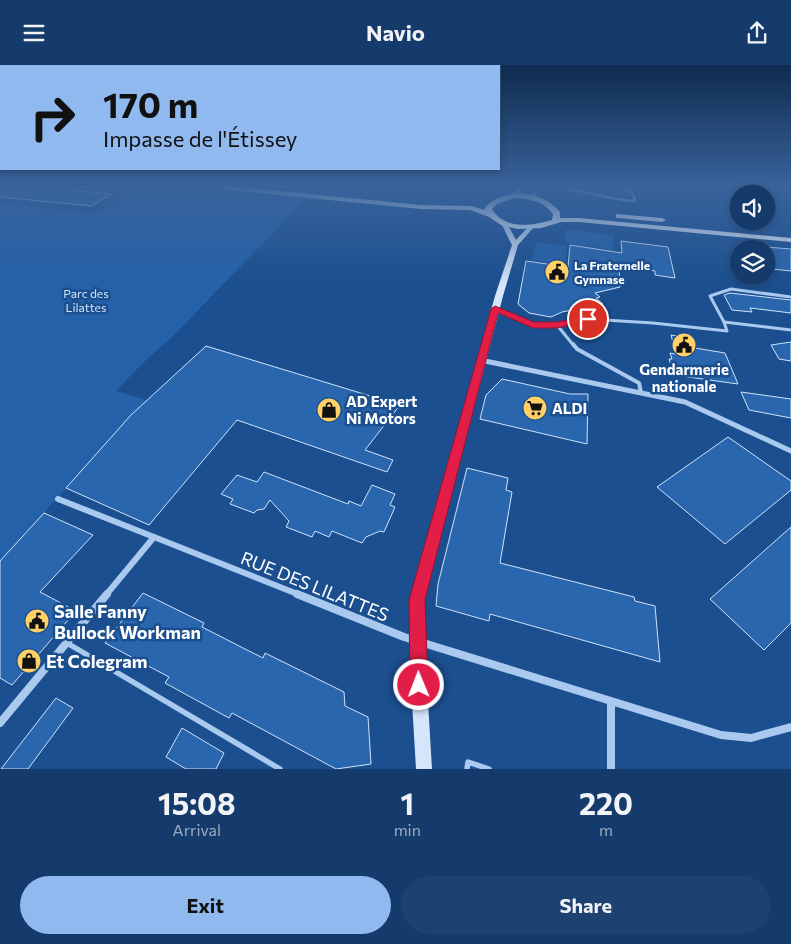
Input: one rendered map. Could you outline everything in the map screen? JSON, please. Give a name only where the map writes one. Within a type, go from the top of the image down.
[{"type":"main road","points":[[497,219],[504,223],[530,227],[543,226],[555,221],[579,220],[791,240]]},
{"type":"main road","points":[[657,219],[791,233]]},
{"type":"street","points":[[504,223],[515,245]]},
{"type":"street","points":[[424,769],[417,600],[495,309],[515,245],[530,227]]},
{"type":"street","points":[[480,360],[685,402],[702,408],[791,451]]},
{"type":"street","name":"RUE DES LILATTES","points":[[58,499],[418,642],[610,702],[721,735],[752,738],[791,727]]},
{"type":"street","points":[[0,723],[154,537]]},
{"type":"street","points":[[610,702],[611,769]]},
{"type":"lane","points":[[495,309],[526,323],[557,325],[588,319],[653,323],[727,331],[710,295],[731,289],[791,297]]},
{"type":"lane","points":[[724,322],[791,330]]},
{"type":"lane","points":[[557,325],[576,349],[639,383],[641,394]]},
{"type":"lane","points":[[66,643],[280,769]]},
{"type":"lane","points":[[467,769],[468,762],[489,769]]},
{"type":"green space","name":"Parc des Lilattes","points":[[0,219],[287,219],[175,334],[116,391],[147,400],[0,561]]},
{"type":"green space","points":[[566,229],[613,235],[614,250],[565,243]]},
{"type":"green space","points":[[536,242],[567,246],[565,265],[532,260]]},
{"type":"building","points":[[621,241],[668,247],[675,278],[655,275],[655,271],[619,266],[620,287],[595,293],[600,297],[596,298],[603,304],[562,312],[551,317],[529,313],[518,304],[526,261],[568,267],[570,245],[622,253]]},
{"type":"building","points":[[775,248],[791,249],[791,271],[775,269]]},
{"type":"building","points":[[730,293],[791,300],[791,313],[750,308],[752,312],[732,310],[724,295]]},
{"type":"building","points":[[671,335],[692,338],[695,348],[725,353],[738,384],[674,375],[669,359],[672,359],[670,353],[676,354]]},
{"type":"building","points":[[791,342],[791,361],[779,359],[771,345]]},
{"type":"building","points":[[206,346],[400,405],[365,450],[393,460],[387,472],[237,420],[149,525],[66,488],[131,415]]},
{"type":"building","name":"ALDI","points":[[502,379],[570,394],[588,394],[587,444],[480,419],[486,395]]},
{"type":"building","points":[[741,392],[791,399],[791,418],[749,410]]},
{"type":"building","points":[[728,437],[791,481],[791,490],[725,544],[657,487]]},
{"type":"building","points":[[467,468],[508,478],[506,490],[512,492],[500,563],[634,597],[635,601],[655,606],[660,662],[490,614],[489,621],[436,606],[438,584]]},
{"type":"building","points":[[264,472],[348,504],[349,501],[361,506],[372,485],[395,494],[390,505],[395,507],[384,532],[380,531],[366,537],[362,543],[332,531],[329,537],[315,531],[312,537],[286,527],[289,521],[270,500],[264,509],[257,510],[254,513],[230,504],[233,499],[221,494],[237,475],[257,482]]},
{"type":"building","points":[[44,513],[93,535],[40,592],[76,611],[12,685],[0,678],[0,561]]},
{"type":"building","points":[[791,527],[791,623],[764,650],[710,599]]},
{"type":"building","points":[[143,593],[204,623],[202,627],[263,658],[265,653],[344,692],[345,706],[368,717],[371,764],[336,769],[232,713],[229,718],[165,683],[169,677],[105,643]]},
{"type":"building","points":[[56,698],[73,708],[28,769],[1,769]]},
{"type":"building","points":[[182,728],[224,753],[216,769],[186,769],[166,757]]},
{"type":"place","name":"La Fraternelle Gymnase","points":[[557,272]]},
{"type":"place","name":"Gendarmerie nationale","points":[[684,345]]},
{"type":"place","name":"ALDI","points":[[535,408]]},
{"type":"place","name":"AD Expert Ni Motors","points":[[329,410]]},
{"type":"place","name":"Salle Fanny Bullock Workman","points":[[37,621]]},
{"type":"place","name":"Et Colegram","points":[[29,661]]},
{"type":"route","points":[[419,685],[417,600],[495,309],[533,325],[557,325],[588,319]]}]
